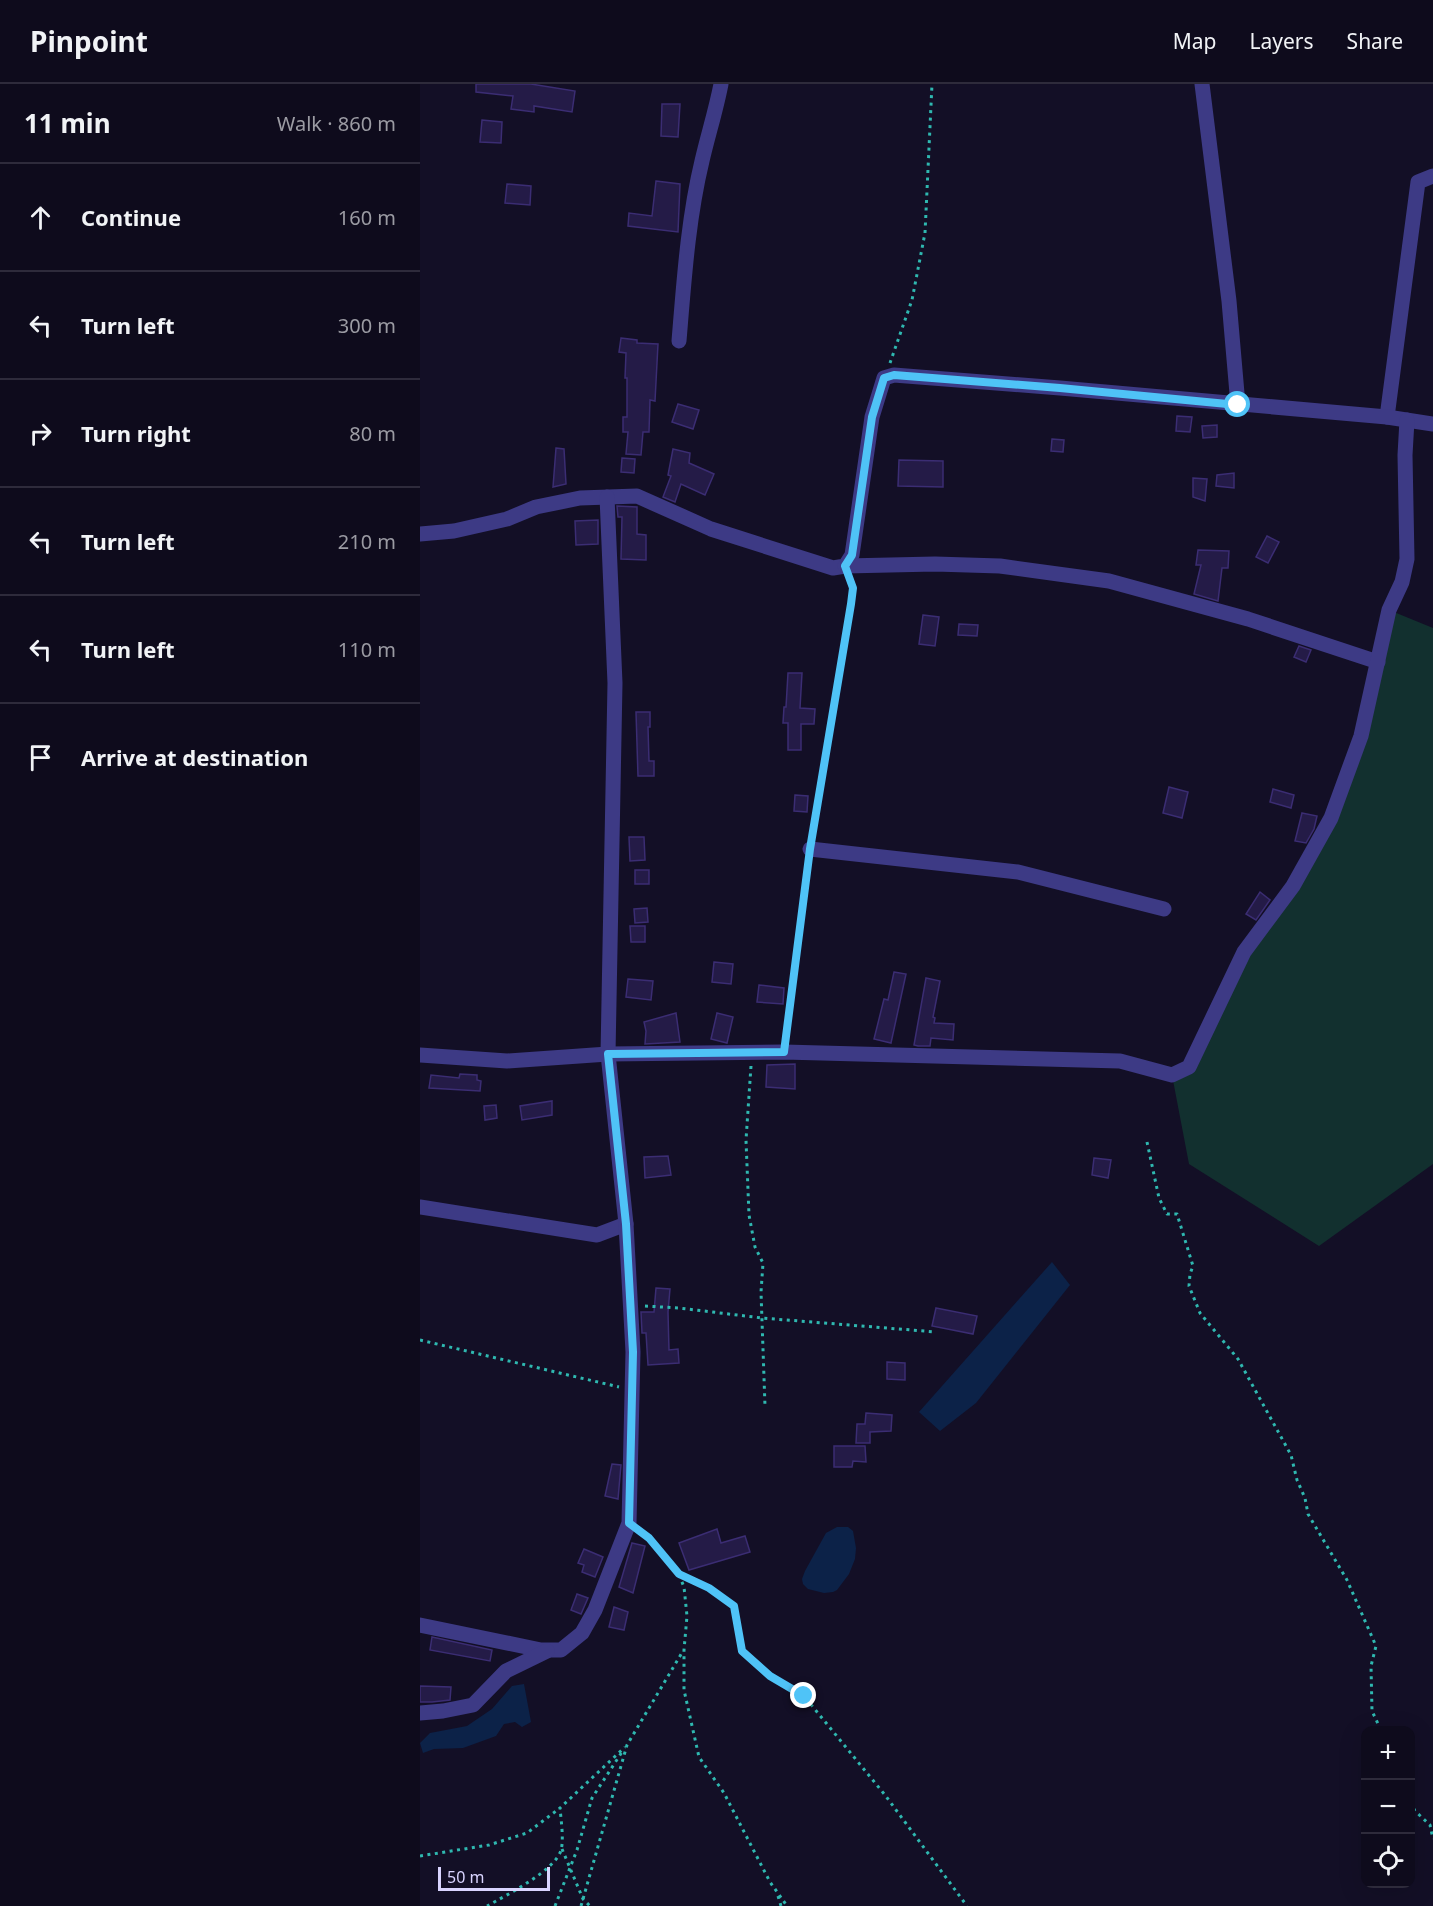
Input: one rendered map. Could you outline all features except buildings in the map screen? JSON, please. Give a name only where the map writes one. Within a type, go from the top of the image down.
[{"type":"street","points":[[679,341],[694,202],[721,84]]},
{"type":"street","points":[[1202,84],[1229,301],[1238,405]]},
{"type":"street","points":[[1387,417],[1418,182],[1433,176]]},
{"type":"street","points":[[845,566],[852,555],[872,417],[884,378],[894,375],[1387,417],[1433,424]]},
{"type":"street","points":[[420,1055],[507,1061],[608,1054],[784,1052],[1120,1061],[1172,1075],[1189,1067],[1244,952],[1293,886],[1330,818],[1361,736],[1389,610],[1402,582],[1407,560],[1404,455],[1407,420]]},
{"type":"street","points":[[420,534],[454,531],[507,519],[536,507],[580,498],[637,496],[711,529],[833,568],[935,564],[1000,566],[1109,581],[1248,619],[1378,662]]},
{"type":"street","points":[[420,1625],[541,1650],[561,1650],[582,1633],[595,1610],[629,1523],[633,1352],[631,1305],[626,1224],[608,1054],[615,683],[607,497]]},
{"type":"street","points":[[810,849],[1018,872],[1164,909]]},
{"type":"street","points":[[420,1207],[597,1235],[626,1224]]},
{"type":"street","points":[[420,1713],[473,1705],[506,1671],[549,1650]]},
{"type":"path","points":[[884,378],[912,300],[925,233],[932,84]]},
{"type":"path","points":[[784,1052],[810,849],[851,604],[853,588],[845,566]]},
{"type":"path","points":[[752,1052],[746,1140],[749,1215],[755,1247],[763,1263],[765,1406]]},
{"type":"path","points":[[1147,1142],[1159,1198],[1167,1214],[1177,1214],[1185,1237],[1193,1266],[1189,1286],[1200,1313],[1238,1359],[1291,1455],[1308,1514],[1347,1580],[1376,1646],[1371,1666],[1372,1711],[1379,1726]]},
{"type":"path","points":[[631,1305],[936,1332]]},
{"type":"path","points":[[420,1340],[632,1389]]},
{"type":"path","points":[[629,1523],[649,1538],[679,1574],[684,1587],[687,1616],[684,1690],[699,1756],[724,1793],[770,1882],[787,1906]]},
{"type":"path","points":[[679,1574],[709,1588],[734,1606],[742,1651],[770,1676],[804,1696],[885,1795],[967,1906]]},
{"type":"path","points":[[555,1906],[577,1850],[592,1798],[684,1650]]},
{"type":"path","points":[[420,1856],[489,1845],[527,1833],[560,1808],[627,1745]]},
{"type":"path","points":[[581,1906],[627,1745]]},
{"type":"path","points":[[560,1808],[562,1849],[583,1899],[590,1906]]},
{"type":"path","points":[[1415,1812],[1430,1825],[1433,1839]]},
{"type":"path","points":[[487,1906],[523,1886],[556,1861],[562,1849]]},
{"type":"path","points":[[777,1892],[781,1906]]},
{"type":"green space","points":[[1389,610],[1433,628],[1433,1164],[1319,1246],[1189,1164],[1172,1075],[1189,1067],[1244,952],[1331,818]]},
{"type":"water","points":[[1052,1262],[1070,1285],[976,1403],[940,1431],[919,1412]]},
{"type":"water","points":[[837,1527],[848,1527],[853,1531],[855,1559],[849,1574],[833,1592],[824,1593],[808,1589],[802,1579],[805,1571],[826,1533]]},
{"type":"water","points":[[524,1684],[531,1722],[522,1727],[515,1722],[504,1724],[496,1736],[463,1748],[434,1749],[423,1753],[420,1743],[430,1733],[467,1726],[492,1709],[512,1686]]},
{"type":"route","points":[[804,1696],[770,1676],[742,1651],[734,1606],[709,1588],[679,1574],[649,1538],[629,1523],[633,1352],[626,1224],[608,1054],[784,1052],[810,849],[851,604],[853,588],[845,566],[852,555],[872,417],[884,378],[894,375],[1238,405]]}]
